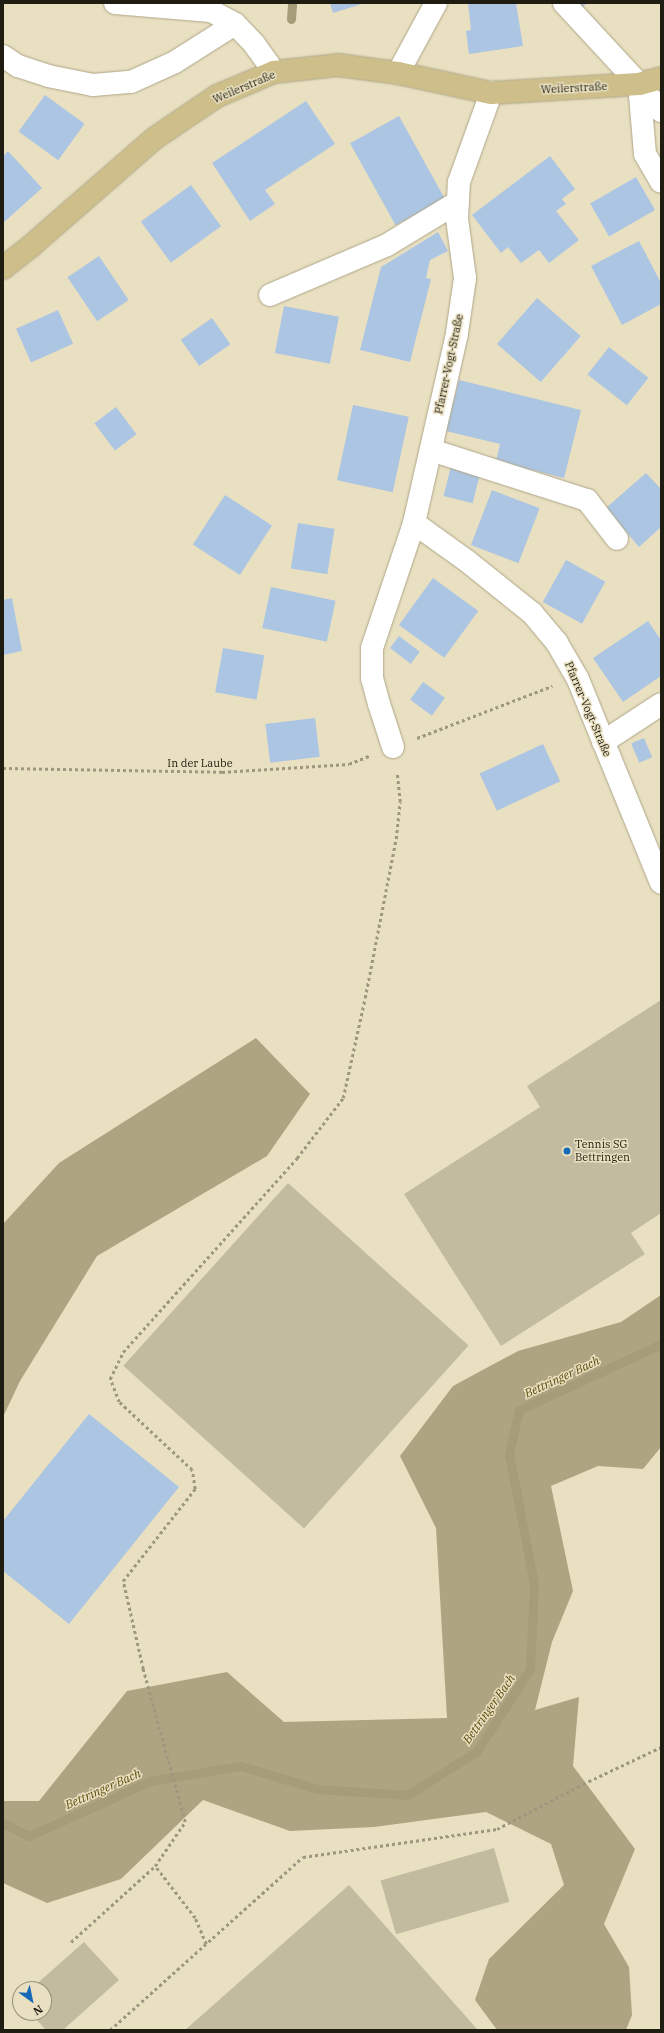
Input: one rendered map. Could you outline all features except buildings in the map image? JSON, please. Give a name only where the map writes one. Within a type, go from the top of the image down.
[{"type":"main road","name":"Weilerstraße","points":[[3,268],[31,246],[155,138],[217,96],[274,72],[338,65],[398,73],[491,93],[639,84],[661,78]]},
{"type":"street","points":[[115,3],[211,11],[235,24],[254,44],[274,72]]},
{"type":"street","points":[[398,73],[436,3]]},
{"type":"street","points":[[564,3],[639,84],[661,111]]},
{"type":"street","points":[[3,56],[18,66],[48,76],[93,85],[131,82],[175,62],[235,24]]},
{"type":"street","points":[[639,84],[645,154],[661,182]]},
{"type":"street","name":"Pfarrer-Vogt-Straße","points":[[393,747],[378,704],[372,678],[372,648],[414,523],[457,333],[465,278],[457,219],[459,182],[491,93]]},
{"type":"street","points":[[270,295],[387,245],[458,202]]},
{"type":"street","points":[[431,450],[587,500],[617,538]]},
{"type":"street","name":"Pfarrer-Vogt-Straße","points":[[414,523],[467,561],[532,613],[557,644],[577,677],[661,883]]},
{"type":"street","points":[[603,742],[661,704]]},
{"type":"path","name":"In der Laube","points":[[3,768],[222,772],[349,764],[577,677]]},
{"type":"path","points":[[71,1942],[155,1866],[185,1822],[143,1669],[123,1581],[195,1489],[192,1470],[119,1402],[110,1379],[123,1352],[297,1158],[343,1098],[365,998],[396,839],[400,802],[393,747]]},
{"type":"path","points":[[110,2030],[303,1857],[497,1829],[583,1784],[661,1747]]},
{"type":"path","points":[[155,1866],[195,1918],[206,1944]]},
{"type":"shaded area","name":"Tennis SG Bettringen","points":[[661,1000],[661,1213],[631,1233],[645,1254],[501,1346],[404,1194],[540,1107],[527,1086]]},
{"type":"shaded area","points":[[256,1038],[310,1094],[267,1156],[97,1256],[20,1381],[3,1417],[3,1224],[59,1163]]},
{"type":"shaded area","points":[[288,1183],[469,1346],[304,1528],[123,1366]]},
{"type":"shaded area","points":[[661,1295],[661,1447],[643,1469],[598,1466],[551,1486],[573,1591],[552,1642],[535,1710],[579,1697],[573,1766],[635,1849],[604,1924],[629,1967],[632,2015],[626,2030],[497,2030],[475,2000],[489,1959],[564,1885],[551,1844],[486,1812],[374,1827],[290,1831],[203,1800],[121,1879],[47,1903],[3,1883],[3,1801],[39,1801],[127,1691],[227,1672],[284,1722],[447,1718],[436,1528],[400,1456],[453,1386],[518,1351],[621,1322]]},
{"type":"shaded area","points":[[494,1848],[509,1902],[396,1934],[381,1881]]},
{"type":"shaded area","points":[[349,1885],[478,2030],[185,2030]]},
{"type":"shaded area","points":[[84,1942],[119,1980],[63,2030],[46,2030],[38,2021],[52,2021],[52,1981],[40,1981]]},
{"type":"waterway","points":[[291,19],[292,3]]},
{"type":"waterway","name":"Bettringer Bach","points":[[3,1823],[29,1836],[150,1781],[241,1766],[317,1789],[408,1795],[477,1751],[530,1669],[534,1584],[509,1454],[519,1410],[661,1344]]},
{"type":"place","name":"Tennis SG Bettringen","points":[[567,1151]]}]
